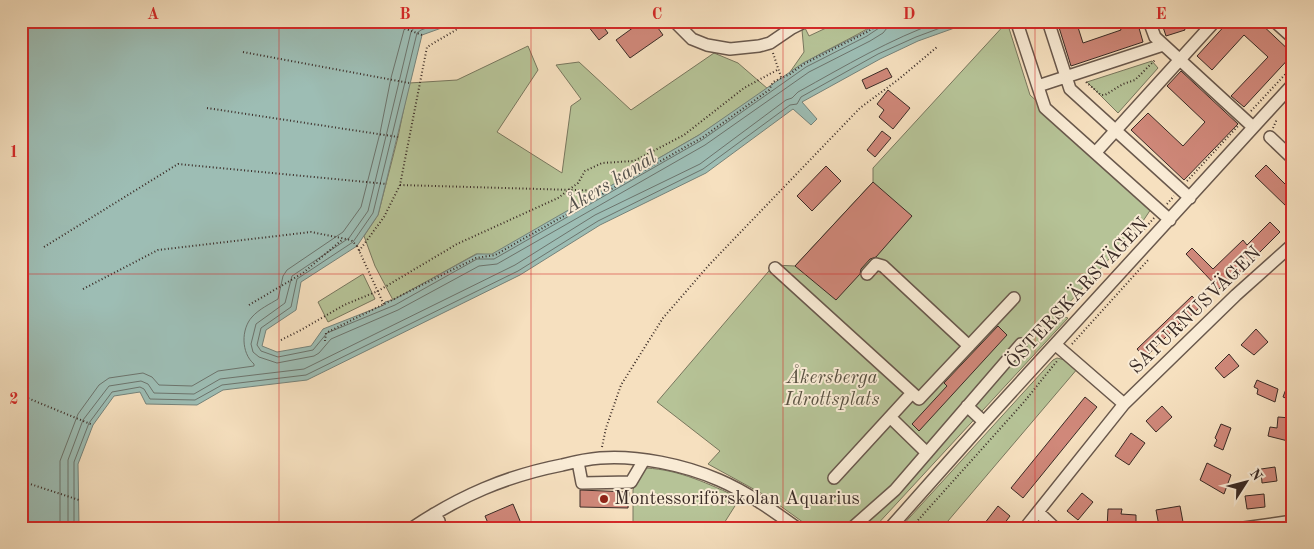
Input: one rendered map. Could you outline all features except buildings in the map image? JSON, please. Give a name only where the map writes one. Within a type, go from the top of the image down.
[{"type":"street","points":[[674,21],[692,39],[707,46],[730,49],[770,43],[806,21]]},
{"type":"street","points":[[1019,21],[1018,26],[1045,108],[1170,220]]},
{"type":"street","points":[[1048,21],[1070,89],[1190,198]]},
{"type":"street","points":[[1149,21],[1155,37],[1254,127]]},
{"type":"street","points":[[1096,152],[1216,21]]},
{"type":"street","points":[[1274,21],[1293,38]]},
{"type":"street","points":[[1038,86],[1165,47]]},
{"type":"street","name":"ÖSTERSKÄRSVÄGEN","points":[[890,528],[984,422],[1060,349],[1170,220],[1293,84]]},
{"type":"street","points":[[1270,137],[1293,159]]},
{"type":"street","name":"SATURNUSVÄGEN","points":[[1025,528],[1124,404],[1236,295],[1293,244]]},
{"type":"street","points":[[867,274],[876,264],[883,266],[969,346]]},
{"type":"street","points":[[775,268],[919,399],[1014,298]]},
{"type":"street","points":[[852,528],[895,490],[1021,344]]},
{"type":"street","points":[[1060,349],[1124,404]]},
{"type":"street","points":[[834,478],[912,393]]},
{"type":"street","points":[[967,406],[984,422]]},
{"type":"street","points":[[890,417],[927,453]]},
{"type":"street","points":[[412,528],[469,494],[498,482],[531,471],[600,458],[644,460],[690,470],[718,479],[748,494],[789,525]]},
{"type":"street","points":[[578,462],[582,483],[631,482],[644,460]]},
{"type":"street","points":[[1038,512],[1055,528]]},
{"type":"street","points":[[434,514],[439,521],[440,528]]},
{"type":"street","points":[[1244,528],[1293,521]]},
{"type":"path","points":[[386,21],[422,35]]},
{"type":"path","points":[[359,251],[384,216],[400,185],[427,47],[471,21]]},
{"type":"path","points":[[325,341],[326,333],[476,258],[495,255],[703,137],[769,90],[773,82],[884,21]]},
{"type":"path","points":[[770,43],[782,77]]},
{"type":"path","points":[[1084,81],[1101,95],[1105,95],[1123,84],[1135,80],[1165,47]]},
{"type":"path","points":[[600,458],[606,428],[620,386],[663,318],[709,265],[860,108],[937,48]]},
{"type":"path","points":[[243,52],[409,83]]},
{"type":"path","points":[[281,340],[344,305],[378,292],[457,244],[558,198],[578,183],[585,171],[602,163],[634,160],[684,135],[744,88],[779,69]]},
{"type":"path","points":[[207,108],[398,137]]},
{"type":"path","points":[[1270,137],[1278,114],[1272,121]]},
{"type":"path","points":[[44,247],[178,164],[387,184]]},
{"type":"path","points":[[400,185],[610,190]]},
{"type":"path","points":[[83,289],[158,250],[311,232],[351,240],[357,246],[384,305]]},
{"type":"path","points":[[248,305],[303,273],[343,239]]},
{"type":"path","points":[[911,528],[1024,402],[1060,349],[1151,257]]},
{"type":"path","points":[[24,397],[93,425]]},
{"type":"path","points":[[21,480],[79,500]]},
{"type":"green space","points":[[841,21],[880,21],[790,72],[804,52],[802,30],[805,28],[809,36]]},
{"type":"green space","name":"Åkersberga Idrottsplats","points":[[1007,22],[1030,95],[1153,206],[1141,224],[1058,315],[1068,318],[874,528],[838,528],[832,523],[825,528],[811,528],[768,497],[708,464],[720,451],[657,402],[774,265],[795,266],[873,182],[873,168]]},
{"type":"green space","points":[[528,46],[538,70],[497,132],[562,173],[571,106],[581,99],[556,65],[579,62],[631,110],[714,53],[738,63],[768,89],[699,135],[492,255],[476,254],[393,300],[375,266],[364,236],[378,215],[398,137],[409,83],[457,80]]},
{"type":"green space","points":[[1152,61],[1158,68],[1118,113],[1087,82]]},
{"type":"green space","points":[[363,274],[375,299],[328,322],[318,302]]},
{"type":"green space","points":[[1057,358],[1069,361],[1078,368],[942,528],[900,528],[1053,360]]},
{"type":"green space","points":[[646,468],[683,475],[740,498],[721,528],[633,528],[633,490],[637,476]]},
{"type":"water","points":[[21,21],[461,21],[422,35],[378,215],[357,246],[301,282],[296,310],[266,330],[262,346],[277,352],[311,346],[323,329],[384,305],[385,302],[393,300],[477,254],[492,254],[699,135],[803,63],[864,32],[880,21],[974,21],[918,41],[880,59],[802,102],[817,119],[811,125],[793,109],[706,173],[600,225],[520,275],[307,380],[223,390],[197,405],[146,404],[140,392],[114,396],[93,425],[78,464],[79,528],[21,528]]},
{"type":"place","name":"Montessoriförskolan Aquarius","points":[[604,499]]},
{"type":"water label","name":"Åkers kanal","points":[[611,183]]}]
